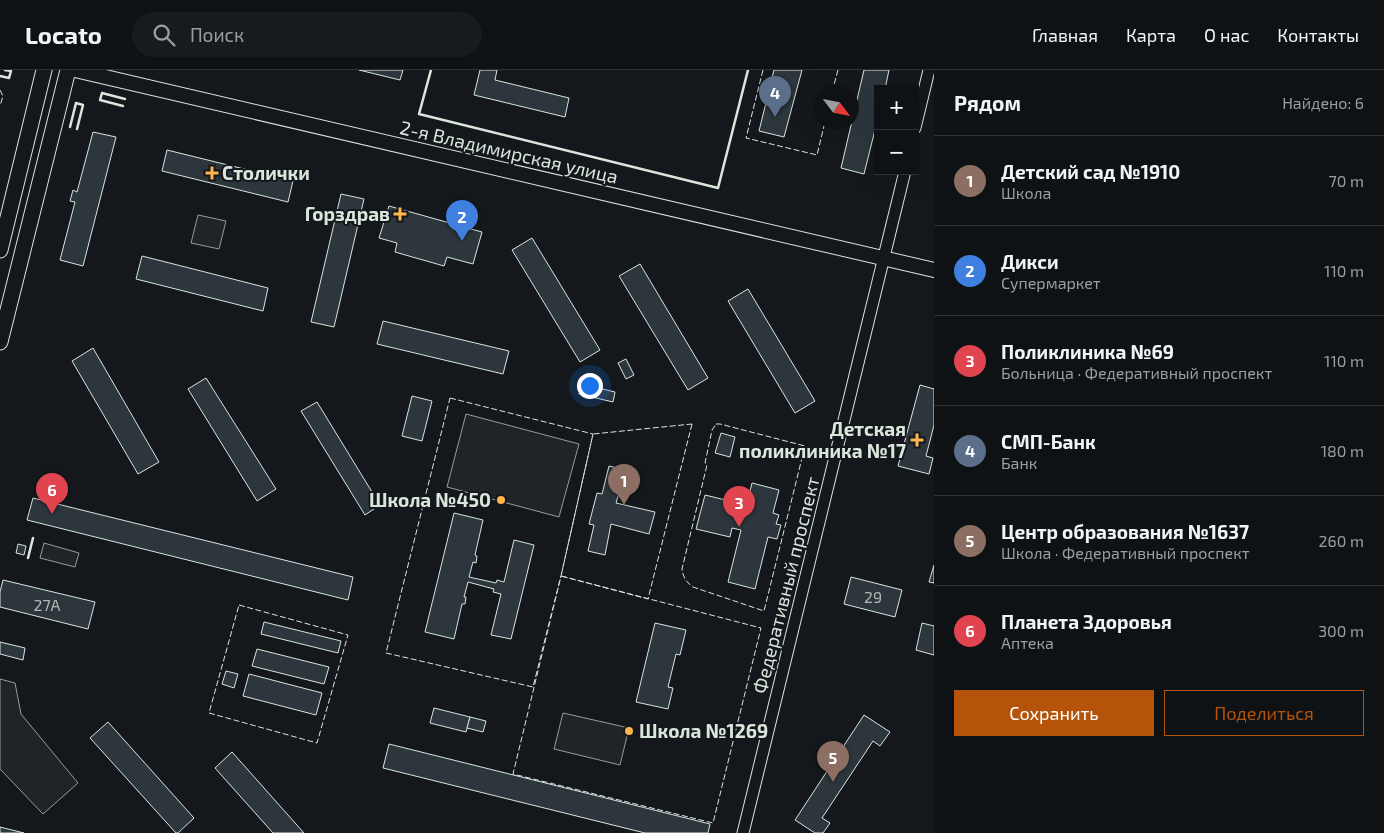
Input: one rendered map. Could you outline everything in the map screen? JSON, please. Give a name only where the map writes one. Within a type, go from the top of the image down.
[{"type":"main road","points":[[0,250],[44,70]]},
{"type":"main road","points":[[0,342],[68,70]]},
{"type":"street","name":"2-я Владимирская улица","points":[[75,70],[934,270]]},
{"type":"street","points":[[919,111],[929,70]]},
{"type":"street","name":"Федеративный проспект","points":[[742,833],[904,175]]},
{"type":"shaded area","points":[[198,215],[226,221],[219,249],[191,243]]},
{"type":"shaded area","points":[[466,414],[579,444],[559,517],[447,487]]},
{"type":"shaded area","points":[[44,543],[79,553],[75,567],[40,558]]},
{"type":"shaded area","points":[[0,679],[15,683],[21,714],[78,783],[43,814],[0,769]]},
{"type":"shaded area","points":[[563,713],[629,728],[620,765],[554,749]]},
{"type":"building","points":[[359,70],[403,70],[400,80]]},
{"type":"building","points":[[480,70],[497,70],[495,80],[569,98],[565,117],[474,95]]},
{"type":"building","points":[[774,70],[802,70],[784,137],[759,131]]},
{"type":"building","points":[[864,70],[889,70],[886,85],[874,85],[874,134],[864,174],[841,168],[850,130],[859,130],[859,91]]},
{"type":"building","points":[[93,132],[116,137],[83,266],[60,260],[75,202],[70,201],[73,190],[77,192]]},
{"type":"building","points":[[167,150],[293,181],[288,202],[162,171]]},
{"type":"building","points":[[341,194],[364,199],[334,327],[311,322]]},
{"type":"building","points":[[389,206],[482,232],[473,264],[447,257],[444,266],[395,252],[397,243],[379,238]]},
{"type":"building","points":[[532,238],[600,350],[580,362],[512,250]]},
{"type":"building","points":[[142,256],[268,288],[263,311],[136,279]]},
{"type":"building","points":[[640,264],[708,378],[688,390],[619,276]]},
{"type":"building","points":[[748,289],[815,401],[795,413],[728,301]]},
{"type":"building","points":[[383,321],[509,351],[503,374],[377,344]]},
{"type":"building","points":[[93,348],[159,462],[138,474],[72,361]]},
{"type":"building","points":[[626,359],[634,375],[626,379],[618,363]]},
{"type":"building","points":[[206,378],[276,489],[257,501],[188,389]]},
{"type":"building","points":[[582,384],[615,392],[613,402],[579,394]]},
{"type":"building","name":"Детская поликлиника №17","points":[[920,385],[934,389],[934,425],[926,456],[933,458],[929,474],[898,466]]},
{"type":"building","points":[[412,396],[432,401],[422,441],[402,436]]},
{"type":"building","points":[[317,402],[380,505],[365,515],[301,411]]},
{"type":"building","points":[[721,433],[735,437],[730,457],[715,453]]},
{"type":"building","points":[[609,466],[626,470],[616,503],[655,512],[649,534],[611,524],[605,555],[588,551],[594,525],[589,524],[597,493],[602,494]]},
{"type":"building","points":[[752,483],[779,490],[773,513],[779,515],[776,524],[781,525],[777,539],[768,537],[755,589],[728,582],[741,530],[732,528],[730,537],[696,529],[705,495],[738,503],[736,513],[744,515]]},
{"type":"building","points":[[33,498],[353,577],[348,600],[27,520]]},
{"type":"building","points":[[454,513],[483,520],[475,555],[477,556],[476,563],[473,562],[469,577],[496,583],[497,580],[504,582],[514,540],[534,545],[511,639],[491,635],[501,594],[493,592],[494,589],[468,582],[464,597],[466,597],[465,604],[462,604],[454,639],[425,632]]},
{"type":"building","points":[[18,544],[26,546],[24,555],[16,553]]},
{"type":"building","points":[[934,565],[934,583],[929,582]]},
{"type":"building","points":[[851,577],[902,590],[895,617],[844,604]]},
{"type":"building","points":[[3,580],[95,602],[88,629],[0,607],[0,592]]},
{"type":"building","points":[[264,622],[341,641],[338,653],[261,634]]},
{"type":"building","points":[[655,623],[686,630],[680,655],[676,654],[668,687],[673,688],[668,709],[636,702]]},
{"type":"building","points":[[922,623],[934,626],[934,655],[916,650]]},
{"type":"building","points":[[0,642],[25,648],[23,660],[0,654]]},
{"type":"building","points":[[257,649],[329,667],[324,684],[252,666]]},
{"type":"building","points":[[226,671],[238,674],[234,688],[222,684]]},
{"type":"building","points":[[249,674],[322,693],[316,715],[243,696]]},
{"type":"building","points":[[434,708],[470,717],[466,732],[430,723]]},
{"type":"building","points":[[864,715],[890,732],[880,746],[873,741],[822,818],[830,823],[823,833],[815,833],[795,820]]},
{"type":"building","points":[[470,717],[486,721],[483,732],[467,728]]},
{"type":"building","points":[[108,722],[194,818],[178,833],[90,738]]},
{"type":"building","points":[[389,744],[710,824],[708,833],[645,833],[383,768]]},
{"type":"building","points":[[232,752],[304,833],[273,833],[215,768]]},
{"type":"building","points":[[0,827],[24,833],[0,833]]},
{"type":"fence","points":[[763,70],[746,138],[817,155],[823,130]]},
{"type":"fence","points":[[834,85],[838,70]]},
{"type":"fence","points":[[0,90],[3,96],[0,106]]},
{"type":"fence","points":[[450,398],[593,434],[561,576],[533,687],[386,653],[450,398]]},
{"type":"fence","points":[[692,424],[648,599],[561,576],[593,434],[692,424]]},
{"type":"fence","points":[[716,424],[805,446],[764,611],[693,587],[685,579],[682,572],[707,465],[705,463],[712,430],[716,424]]},
{"type":"fence","points":[[561,576],[761,628],[713,823],[513,774],[561,576]]},
{"type":"fence","points":[[239,605],[348,635],[317,743],[209,713],[239,605]]},
{"type":"wall","points":[[0,76],[9,78],[11,71],[5,70]]},
{"type":"wall","points":[[431,70],[419,114],[718,188],[748,70]]},
{"type":"wall","points":[[123,106],[100,100],[102,93],[125,99]]},
{"type":"wall","points":[[70,127],[76,103],[83,105],[77,129]]},
{"type":"wall","points":[[28,558],[33,538]]},
{"type":"place","name":"СМП-Банк","points":[[775,117]]},
{"type":"place","name":"Столички","points":[[212,173]]},
{"type":"place","name":"Горздрав","points":[[400,214]]},
{"type":"place","name":"Дикси","points":[[462,241]]},
{"type":"place","name":"Детская поликлиника №17","points":[[917,440]]},
{"type":"place","name":"Школа №450","points":[[501,500]]},
{"type":"place","name":"Детский сад №1910","points":[[624,505]]},
{"type":"place","name":"Планета Здоровья","points":[[52,514]]},
{"type":"place","name":"Поликлиника №69","points":[[739,527]]},
{"type":"place","name":"Школа №1269","points":[[629,731]]},
{"type":"place","name":"Центр образования №1637","points":[[833,782]]}]
